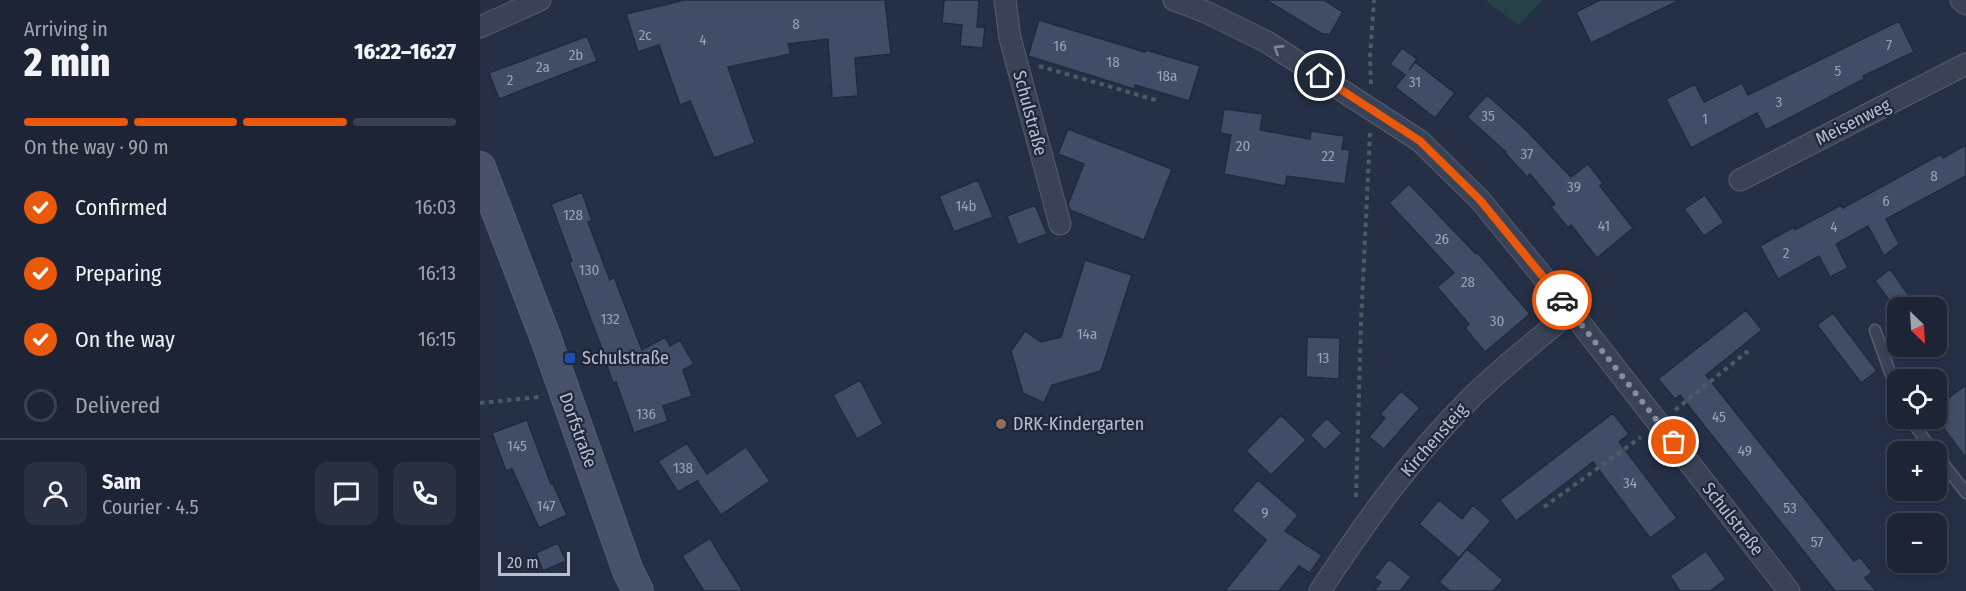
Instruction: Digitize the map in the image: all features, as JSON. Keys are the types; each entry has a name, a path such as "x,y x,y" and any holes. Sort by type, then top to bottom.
{"street":[{"path":"480,27 540,0"},
{"name":"Schulstraße","path":"1005,0 1016,59 1060,224"},
{"name":"Schulstraße","path":"1174,0 1206,12 1267,42 1420,141 1480,200 1571,311 1789,591"},
{"path":"1960,0 1966,4"},
{"name":"Meisenweg","path":"1740,180 1966,64"},
{"name":"Dorfstraße","path":"480,167 566,394 628,571 638,591"},
{"name":"Kirchensteig","path":"1320,591 1355,537 1428,444 1469,399 1571,311"}],"lane":[{"path":"1875,330 1889,369"},
{"path":"1947,468 1966,493"}],"path":[{"path":"1355,537 1361,324 1372,110 1370,57 1374,0"},
{"path":"1016,59 1159,101"},
{"path":"1544,507 1659,423 1748,351"},
{"path":"480,403 566,394"}],"green space":[{"path":"1485,0 1543,0 1519,25"}],"building":[{"path":"685,0 885,0 891,54 855,58 858,96 832,98 828,39 788,44 791,54 728,67 755,143 714,158 690,101 680,105 659,45 638,52 626,14"},
{"path":"944,0 979,0 977,27 985,27 983,48 960,46 962,25 942,23"},
{"path":"1266,0 1324,0 1343,12 1330,34 1322,34"},
{"path":"1600,0 1680,0 1591,43 1576,12"},
{"path":"1039,20 1200,66 1189,101 1135,85 1134,89 1028,56"},
{"path":"1899,21 1914,52 1863,76 1864,79 1766,130 1757,113 1691,148 1666,99 1695,84 1704,102 1742,83 1748,95"},
{"path":"587,36 597,61 499,99 489,73"},
{"path":"1402,48 1417,59 1409,70 1415,62 1455,93 1435,118 1395,87 1405,75 1390,64"},
{"path":"1487,95 1525,129 1571,177 1588,164 1603,183 1600,186 1633,228 1597,258 1571,225 1568,228 1551,207 1555,204 1530,174 1527,177 1506,152 1467,117"},
{"path":"1224,109 1263,114 1260,130 1310,139 1311,131 1344,136 1342,149 1350,150 1345,184 1287,176 1285,186 1224,174 1231,135 1220,133"},
{"path":"1068,129 1172,169 1144,240 1070,210 1068,204 1084,164 1058,154"},
{"path":"1966,145 1966,176 1886,219 1899,244 1884,256 1868,226 1836,244 1848,268 1830,277 1819,256 1778,279 1760,246 1841,205 1843,208 1941,154 1943,158"},
{"path":"978,180 993,217 954,232 939,196"},
{"path":"1409,184 1476,254 1477,252 1530,314 1485,352 1465,328 1469,324 1437,287 1454,273 1389,203"},
{"path":"582,192 592,221 588,222 610,280 614,277 642,350 665,337 670,346 680,340 694,364 683,370 692,396 663,406 668,421 634,433 616,382 613,383 569,262 572,261 551,204"},
{"path":"1705,195 1724,222 1704,236 1684,209"},
{"path":"1035,205 1047,234 1018,245 1007,216"},
{"path":"1085,260 1132,275 1101,371 1052,385 1044,403 1023,393 1011,351 1025,331 1041,342 1061,337"},
{"path":"1890,269 1910,297 1887,297 1875,281"},
{"path":"1746,310 1762,330 1706,375 1854,561 1860,557 1872,572 1865,578 1876,591 1835,591 1680,395 1675,399 1658,379"},
{"path":"1833,313 1877,371 1861,383 1817,325"},
{"path":"1307,337 1340,338 1339,379 1306,377"},
{"path":"860,380 883,424 857,439 833,395"},
{"path":"1966,385 1966,458 1944,429 1947,429 1947,399"},
{"path":"1401,391 1420,408 1384,449 1369,437 1385,418 1380,414"},
{"path":"1613,413 1629,434 1619,442 1677,518 1650,538 1593,462 1516,521 1500,500"},
{"path":"1281,415 1306,440 1271,475 1246,451"},
{"path":"1327,418 1342,433 1325,450 1310,435"},
{"path":"527,420 551,484 567,515 539,528 512,469 506,471 492,433"},
{"path":"687,443 707,474 746,447 770,481 721,515 697,481 678,492 658,461"},
{"path":"1258,480 1298,515 1285,531 1322,555 1310,573 1299,566 1279,591 1225,591 1266,540 1232,510"},
{"path":"1439,500 1462,519 1473,505 1491,521 1459,558 1419,524"},
{"path":"710,538 743,591 704,591 682,556"},
{"path":"558,543 566,561 543,571 536,553"},
{"path":"1467,549 1503,580 1493,591 1450,591 1439,582"},
{"path":"1706,551 1726,579 1710,591 1680,591 1670,576"},
{"path":"1389,559 1411,577 1400,591 1374,591 1381,582 1374,578"}],"way so far":[{"path":"1562,300 1674,442"}],"place":[{"name":"Schulstraße","path":"570,358"},
{"name":"DRK-Kindergarten","path":"1001,424"}],"route":[{"path":"1320,76 1420,141 1480,200 1562,300"}]}
